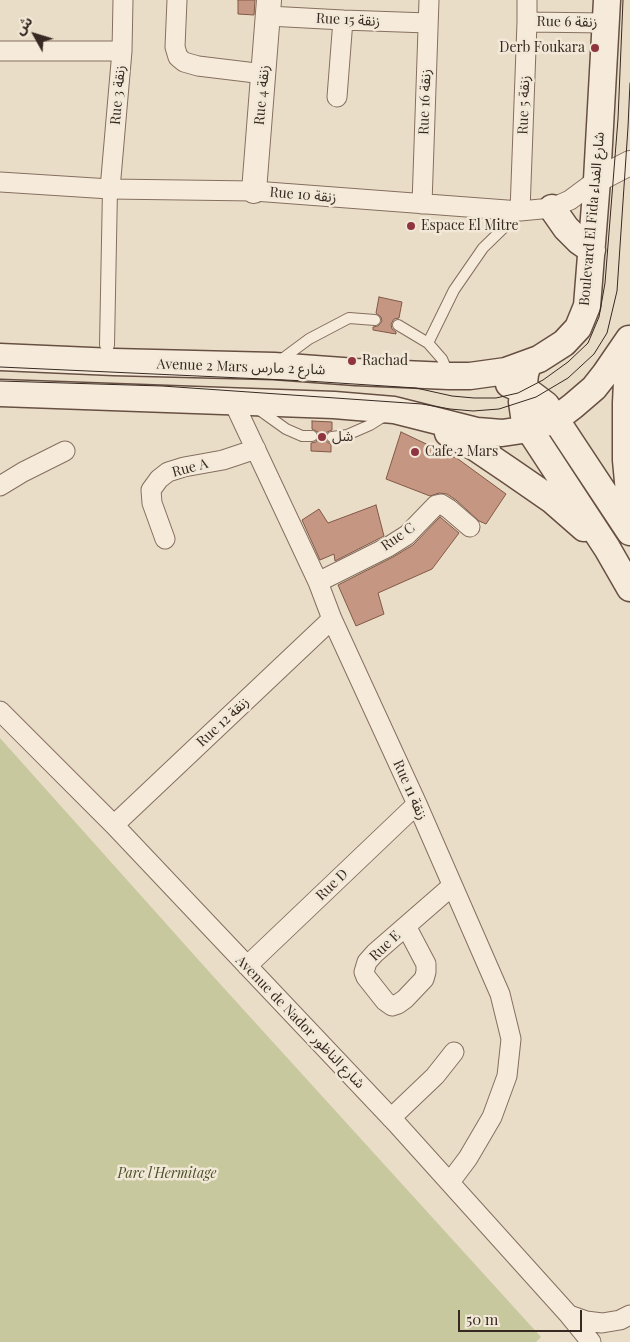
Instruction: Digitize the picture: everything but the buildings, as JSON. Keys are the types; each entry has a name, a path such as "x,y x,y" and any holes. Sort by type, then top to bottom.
{"main road":[{"name":"Boulevard El Fida شارع الفداء","path":"483,374 506,371 540,359 564,343 578,328 587,306 607,11"},
{"path":"552,208 566,228 579,241 592,250"},
{"path":"0,393 334,405 405,413 477,431 502,432 529,429 556,419 573,406 594,388 605,374 630,332"},
{"path":"630,332 626,403 626,460 630,503"},
{"name":"Avenue 2 Mars شارع 2 مارس","path":"0,357 274,366 449,376 483,374"},
{"path":"528,364 522,402 524,416 529,429 607,548 630,588"},
{"path":"483,374 523,390 546,405 630,532"},
{"path":"405,413 476,448 552,500 607,548"}],"street":[{"name":"Rue 3 زنقة","path":"110,189 122,51 123,0"},
{"path":"178,0 174,47 178,57 184,62 198,66 264,74"},
{"name":"Rue 16 زنقة","path":"422,204 430,0"},
{"name":"Rue 5 زنقة","path":"520,211 527,0"},
{"name":"Rue 4 زنقة","path":"254,191 268,8"},
{"name":"Rue 15 زنقة","path":"268,8 344,20 428,23"},
{"name":"Rue 6 زنقة","path":"527,22 607,11"},
{"path":"337,97 344,20"},
{"path":"0,51 122,51"},
{"path":"597,180 630,163"},
{"name":"Rue 10 زنقة","path":"0,182 110,189 254,191 520,211 552,208 570,200 597,180"},
{"path":"107,345 110,189"},
{"name":"Rue 11 زنقة","path":"240,401 256,449 318,582 332,619 417,804 500,994 511,1038 506,1076 492,1117 468,1158 450,1182"},
{"name":"Rue A","path":"165,539 152,503 151,490 159,479 168,472 184,467 223,460 256,449"},
{"path":"0,486 65,451"},
{"name":"Rue C","path":"318,582 388,547 407,535 436,505 441,504 449,508 470,527"},
{"name":"Rue 12 زنقة","path":"114,825 332,619"},
{"name":"Avenue de Nador شارع الناظور","path":"0,711 114,825 391,1118 569,1315 591,1342"},
{"name":"Rue D","path":"247,966 417,804"},
{"name":"Rue E","path":"406,926 452,886"},
{"path":"391,1118 436,1076 454,1052"},
{"path":"569,1315 586,1321 602,1323 620,1320 630,1315"}],"lane":[{"path":"428,343 454,290 483,248 520,211"},
{"path":"274,366 309,339 349,318 374,320"},
{"path":"398,325 428,343 442,359 449,376"},
{"path":"240,401 286,429 302,436 312,436"},
{"path":"332,438 405,413"}],"green space":[{"name":"Parc l'Hermitage","path":"0,738 212,975 541,1337 536,1342 0,1342"}],"tram line":[{"path":"0,367 416,388 452,396 474,398 496,398 518,393 543,380 568,362 588,343 599,317 605,283 618,119 623,0"},
{"path":"0,381 162,386 422,404 473,411 499,409 536,397 568,378 594,354 607,333 617,291 630,83"}],"place":[{"name":"Derb Foukara","path":"595,48"},
{"name":"Espace El Mitre","path":"411,226"},
{"name":"Rachad","path":"352,361"},
{"name":"شل","path":"322,437"},
{"name":"Cafe 2 Mars","path":"415,452"}]}
